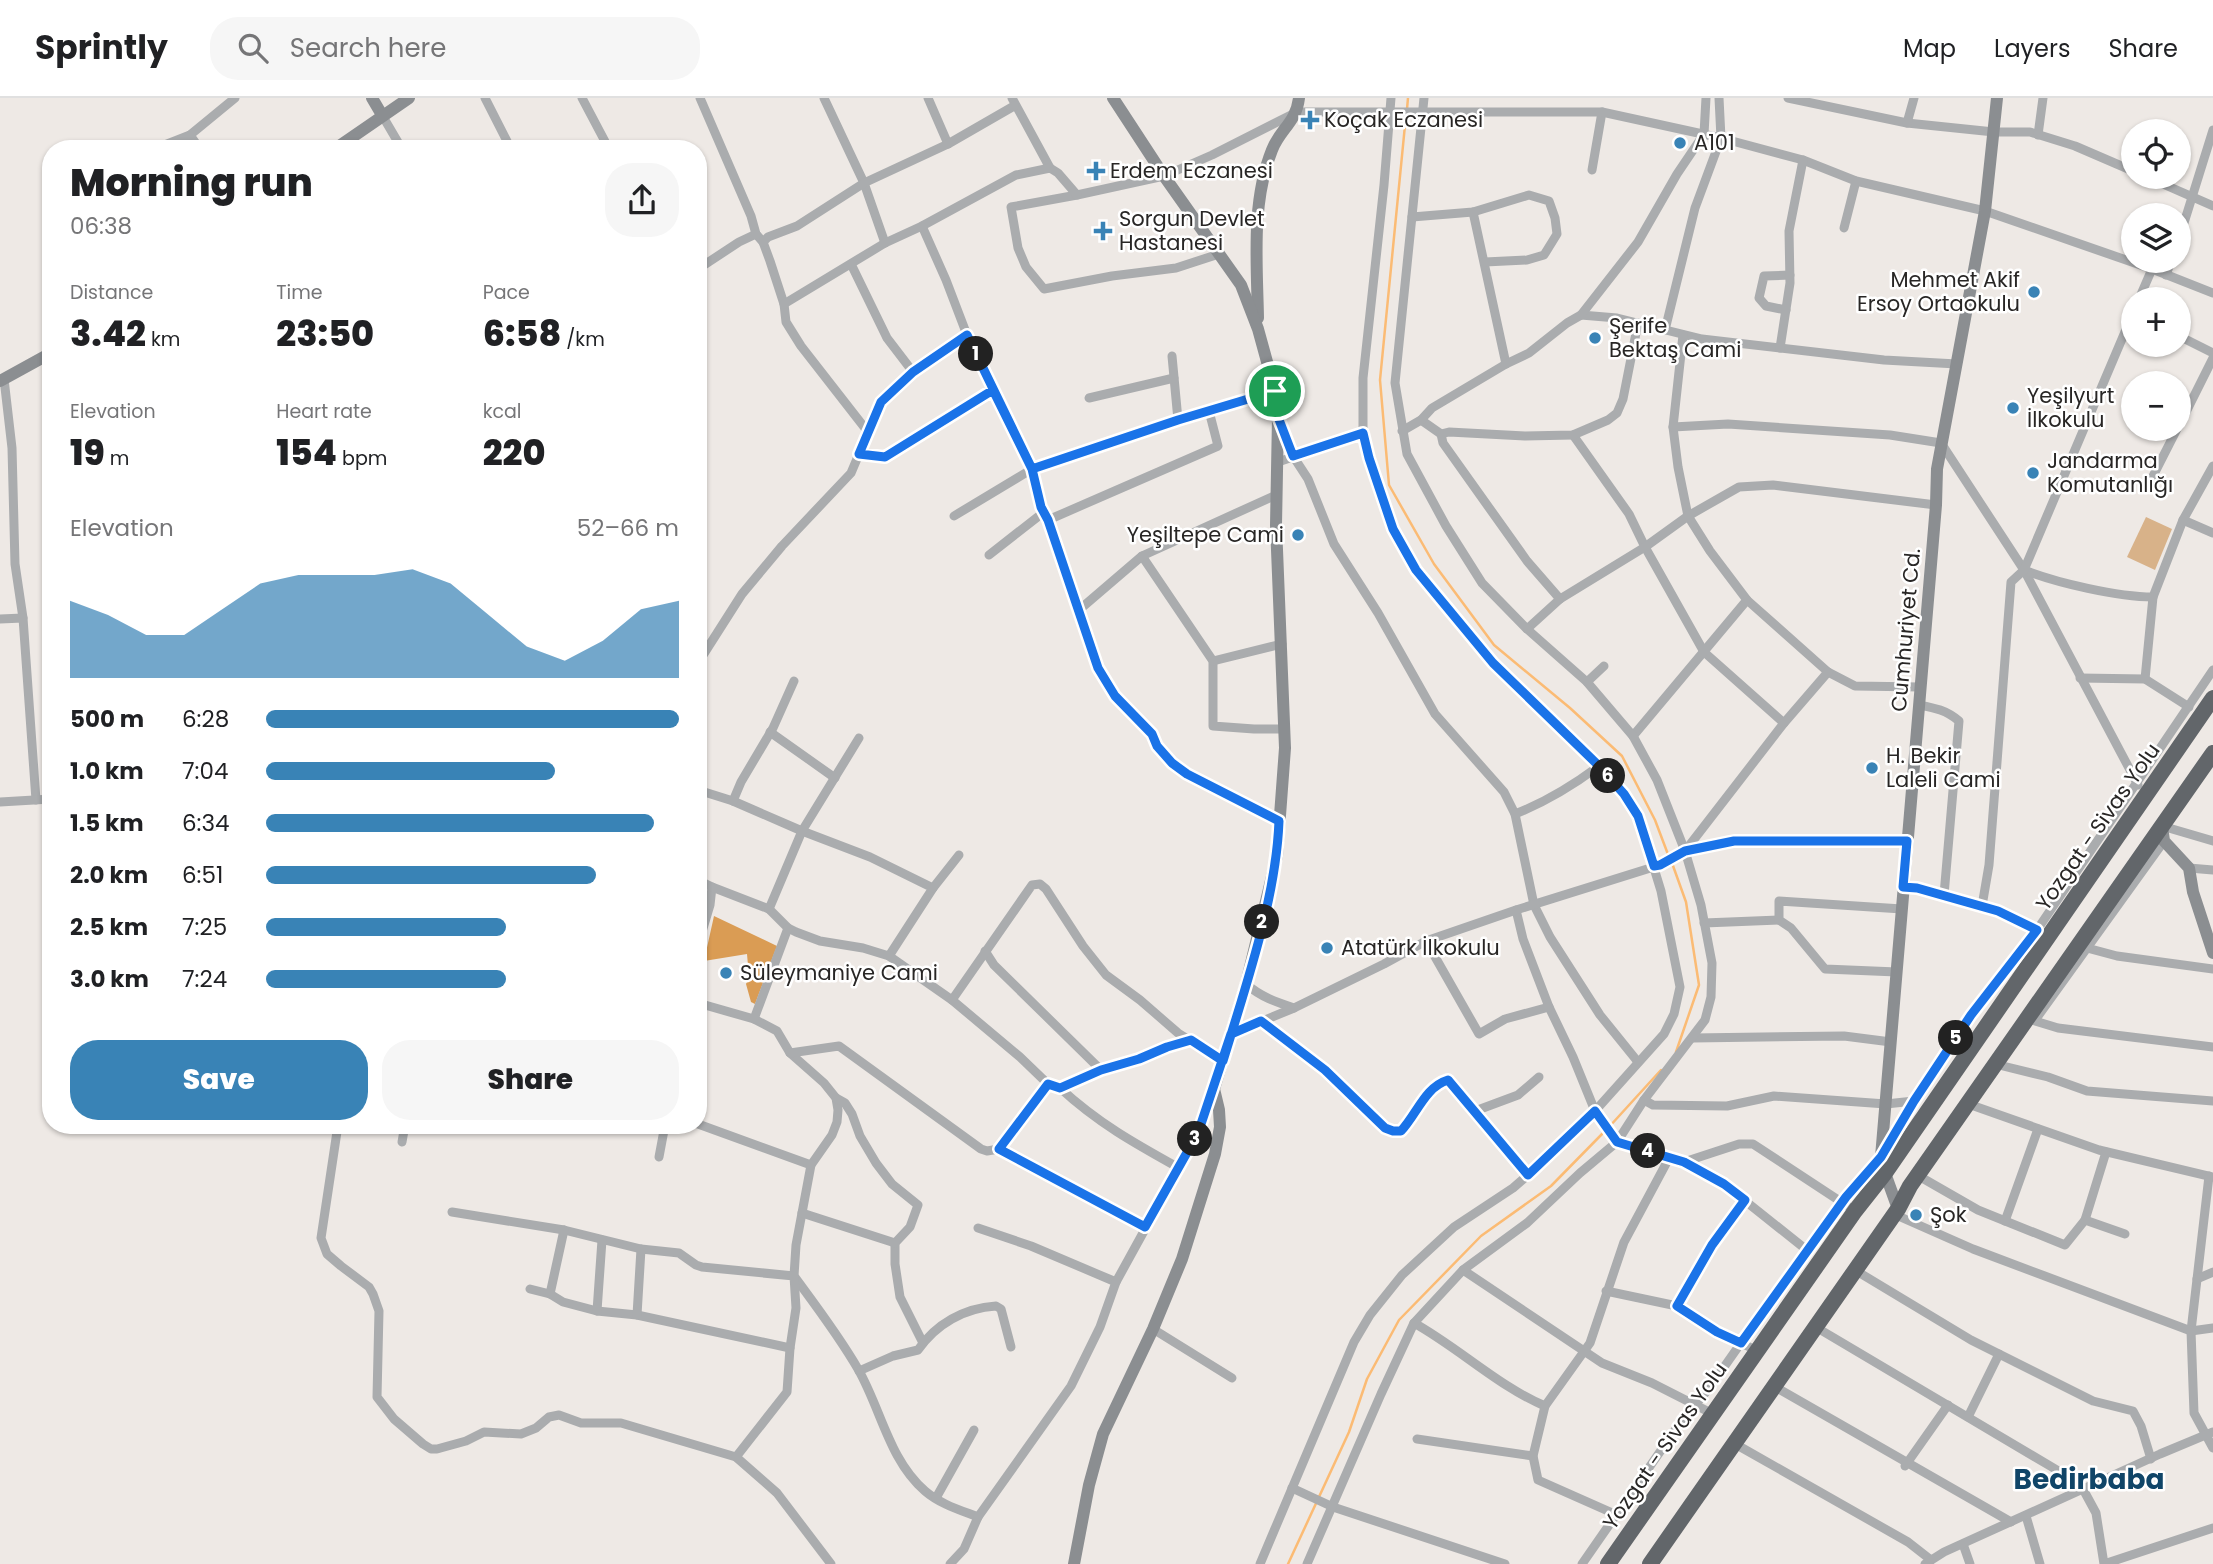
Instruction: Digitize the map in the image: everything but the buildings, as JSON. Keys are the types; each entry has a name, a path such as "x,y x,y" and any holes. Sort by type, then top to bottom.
{"highway":[{"name":"Yozgat - Sivas Yolu","path":"1608,1564 1758,1351 1849,1206 1885,1173 2141,789 2213,698"},
{"path":"1651,1564 2163,833 2213,753"}],"street":[{"path":"177,140 190,135 235,98"},
{"path":"372,98 397,140"},
{"path":"347,140 409,98"},
{"path":"485,98 506,140"},
{"path":"582,98 604,140"},
{"path":"700,98 751,216 756,234 763,242 786,322 800,346 868,432"},
{"path":"824,98 864,183 885,243"},
{"path":"928,98 947,144"},
{"path":"950,1564 964,1549 978,1517 1071,1386 1100,1327 1116,1282 1198,1133 1246,984 1278,856 1285,748 1276,495 1278,417 1275,391 1258,329 1241,285 1113,98"},
{"path":"1258,329 1259,196 1272,148 1297,112 1299,98"},
{"path":"1260,1564 1296,1490 1354,1342 1370,1315 1402,1275 1454,1227 1513,1188 1597,1114 1664,1034 1674,1014 1680,986 1657,866 1638,816 1624,794 1599,766 1493,663 1416,570 1393,529 1369,458 1363,433 1365,345 1391,98"},
{"path":"1307,1564 1414,1323 1463,1270 1527,1223 1617,1142 1644,1100 1705,1020 1711,997 1712,963 1685,851 1657,780 1633,736 1587,682 1527,629 1482,583 1407,454 1395,383 1424,98"},
{"path":"1402,430 1421,420 1432,408 1529,353 1581,315 1637,242 1677,174 1704,135 1706,98"},
{"path":"1665,330 1695,208 1721,138 1719,98"},
{"path":"1788,98 1907,123 1994,132 2030,132 2075,145 2121,166"},
{"path":"1907,123 1914,98"},
{"name":"Cumhuriyet Cd.","path":"1897,1212 1881,1157 1937,468 1984,211 1997,98"},
{"path":"2038,135 2043,98"},
{"path":"763,242 768,237 797,226 864,183 947,144 1013,102 1050,168 1058,173 1077,195"},
{"path":"1219,254 1176,268 1112,276 1044,289 1027,267 1018,248 1012,207 1164,176 1297,112 1602,112 1721,138 1802,160 1856,181 1984,211 2121,258"},
{"path":"1592,170 1602,112"},
{"path":"2191,203 2213,130"},
{"path":"190,135 194,140"},
{"path":"1780,348 1790,275 1789,231 1802,160"},
{"path":"783,304 885,243 1016,175 1050,168"},
{"path":"1844,228 1856,181"},
{"path":"2175,189 2213,206"},
{"path":"1412,217 1473,212 1529,195 1549,201 1557,234 1544,255 1527,260 1485,262"},
{"path":"1473,212 1506,364"},
{"path":"922,226 967,335 1032,469 1105,682 1152,734 1157,746 1172,763 1187,774 1279,821"},
{"path":"707,263 756,234"},
{"path":"851,264 887,338 913,372"},
{"path":"2161,273 2213,293"},
{"path":"1786,310 1766,306 1759,298 1764,276 1790,275"},
{"path":"1581,315 1617,318 1683,335 1780,348 1884,360 1958,364"},
{"path":"1441,434 1573,435 1608,420 1617,413 1623,399 1637,323"},
{"path":"707,648 742,594 782,546 851,473 881,402 913,372 967,335"},
{"path":"1683,335 1673,427 1688,516 1710,551 1747,600 1828,672 1855,687 1920,687"},
{"path":"1982,906 1990,852 2011,582 2024,570 2121,341"},
{"path":"2191,341 2213,353"},
{"path":"1172,356 1178,420"},
{"path":"36,800 23,618 15,564 12,448 2,380 42,358"},
{"path":"2191,401 2213,358"},
{"path":"1090,398 1174,377"},
{"path":"859,454 885,457 993,390"},
{"path":"954,516 1032,469 1275,391"},
{"path":"989,555 1046,516 1218,446 1209,411"},
{"path":"1278,417 1293,456 1308,479 1334,544 1378,613 1435,713 1447,730 1504,792 1515,814 1534,905 1550,937 1601,1015 1638,1062"},
{"path":"1421,420 1441,434 1443,443 1527,561 1560,599"},
{"path":"1673,427 1728,424 1890,435 1941,443 2024,570 2141,789"},
{"path":"1278,462 1363,433"},
{"path":"1573,435 1629,513 1704,652 1784,723"},
{"path":"2150,482 2171,441"},
{"path":"2145,679 2153,597 2183,520 2213,466"},
{"path":"1527,629 1560,599 1645,547 1688,516 1739,487 1773,485 1936,505"},
{"path":"1079,610 1142,556 1276,495"},
{"path":"2183,520 2213,533"},
{"path":"1142,556 1213,661 1213,726 1284,729"},
{"path":"2024,570 2043,578 2100,590 2153,597"},
{"path":"1633,736 1747,600"},
{"path":"0,619 23,618"},
{"path":"1213,661 1283,644"},
{"path":"1587,682 1604,666"},
{"path":"1582,1564 1680,1423 1710,1387 1790,1273 1849,1206 1971,1015 2141,789 2213,670"},
{"path":"1685,851 1784,723 1828,672"},
{"path":"2080,678 2145,679 2189,707"},
{"path":"733,801 741,782 771,732 793,681"},
{"path":"1919,705 1939,708 1959,721 1944,895"},
{"path":"771,732 835,778"},
{"path":"769,909 802,831 859,738"},
{"path":"1515,814 1565,791 1599,766"},
{"path":"707,793 870,857 933,888"},
{"path":"0,802 42,800"},
{"path":"2163,833 2213,841"},
{"path":"2163,833 2189,869 2193,892 2213,953"},
{"path":"2106,1152 2085,1220 2065,1245 1978,1210 1920,1177 2087,948 2163,833"},
{"path":"1231,1034 1294,1008 1426,941 1657,866 1685,851 1734,841 1907,841"},
{"path":"889,956 933,888 959,855"},
{"path":"2189,869 2213,870"},
{"path":"707,884 769,909 788,929 820,941 863,948 889,956 952,1000 1048,1084 1060,1088 1086,1112 1121,1136 1179,1168"},
{"path":"952,1000 1032,885 1040,884 1106,975 1223,1061"},
{"path":"707,915 712,887"},
{"path":"1903,887 1917,888 1998,911 2037,930"},
{"path":"1779,920 1779,901 1902,909"},
{"path":"1516,910 1523,939 1549,1007 1597,1114 1609,1133 1617,1142 1684,1162 1724,1184 1808,1251"},
{"path":"1704,923 1779,920 1791,928 1825,969 1897,972"},
{"path":"754,1019 788,929"},
{"path":"1426,941 1479,1034 1505,1019 1549,1007"},
{"path":"2087,948 2117,956 2213,969"},
{"path":"985,951 994,965 1101,1070"},
{"path":"1246,984 1258,994 1294,1008"},
{"path":"707,1006 754,1019 777,1031 790,1053 824,1083 836,1098 845,1103 876,1163 892,1184 918,1205 911,1227 895,1243 895,1264 900,1297 923,1343"},
{"path":"1261,1021 1325,1070 1385,1128 1393,1131 1401,1131 1417,1112 1431,1088 1448,1080 1528,1175"},
{"path":"2035,1021 2059,1028 2213,1047"},
{"path":"1693,1038 1844,1036 1891,1042"},
{"path":"1060,1088 1101,1070 1191,1040"},
{"path":"790,1053 839,1046 981,1149 999,1149 1145,1227"},
{"path":"2003,1066 2048,1077 2087,1091 2213,1101"},
{"path":"1475,1111 1518,1096 1539,1077"},
{"path":"999,1149 1048,1084"},
{"path":"1074,1564 1099,1446 1182,1259 1215,1154 1220,1127 1214,1089"},
{"path":"1644,1100 1653,1105 1727,1106 1774,1096 1886,1104 1914,1101"},
{"path":"736,1457 787,1392 796,1308 796,1245 811,1165 832,1135 837,1122 836,1098"},
{"path":"1974,1106 2106,1152 2211,1177 2191,1331 2194,1413 2209,1434 2213,1448"},
{"path":"707,1127 811,1165"},
{"path":"2005,1221 2038,1129"},
{"path":"337,1134 321,1238 327,1254 369,1287 373,1294 379,1311 377,1397 409,1433 431,1449 438,1449 466,1441 484,1432 529,1432 549,1417 559,1415 581,1423 621,1423 736,1457 777,1493 831,1564"},
{"path":"402,1142 403,1134"},
{"path":"659,1157 663,1134"},
{"path":"1684,1162 1739,1144 1753,1144 1849,1206"},
{"path":"1617,1515 1538,1479 1533,1456 1545,1406 1585,1351 1624,1242 1669,1158"},
{"path":"1677,1306 1712,1245 1745,1200"},
{"path":"452,1212 564,1230 641,1249 680,1253 702,1267 794,1276 859,1371 904,1469 927,1493 978,1517"},
{"path":"1651,1564 1819,1329 1897,1212 1973,1249 2191,1331 2213,1328"},
{"path":"802,1213 895,1243"},
{"path":"2085,1220 2125,1234"},
{"path":"978,1228 1031,1246 1116,1282"},
{"path":"550,1294 564,1230"},
{"path":"597,1311 602,1240"},
{"path":"637,1315 641,1249"},
{"path":"1463,1270 1602,1363 1652,1383 1713,1414"},
{"path":"1858,1272 1971,1340 2093,1401 2133,1411 2141,1426 2151,1459"},
{"path":"2197,1279 2213,1272"},
{"path":"530,1289 597,1311 637,1315 790,1348"},
{"path":"1606,1291 1677,1306 1717,1332 1758,1351"},
{"path":"859,1371 893,1356 918,1350 952,1317 979,1308 996,1306 1000,1309 1011,1347"},
{"path":"1414,1323 1438,1336 1523,1397 1545,1406"},
{"path":"1153,1329 1232,1378"},
{"path":"1819,1329 2062,1473 2083,1489 2096,1513 2104,1564 2213,1528"},
{"path":"1968,1418 1999,1354"},
{"path":"1777,1388 2011,1522"},
{"path":"1906,1464 1948,1405"},
{"path":"936,1498 974,1430"},
{"path":"1737,1445 1908,1542 1928,1562 2083,1489 2209,1434"},
{"path":"1417,1439 1533,1456"},
{"path":"1296,1490 1333,1507 1505,1564"},
{"path":"2025,1516 2040,1564"},
{"path":"1963,1544 1970,1564"}],"shaded area":[{"path":"2146,517 2172,529 2155,570 2127,557"},
{"path":"714,916 777,946 755,1004 751,1002 746,984 749,977 747,954 707,961"}],"waterway":[{"path":"1407,109 1408,98"},
{"path":"1406,115 1380,380 1389,485 1434,564 1494,645 1570,708 1622,756 1655,820 1669,857"},
{"path":"1672,863 1686,902 1699,985 1676,1052"},
{"path":"1609,1127 1661,1070"},
{"path":"1288,1564 1349,1432 1367,1379 1399,1320 1481,1236 1551,1186 1604,1132"}],"place":[{"name":"Koçak Eczanesi","path":"1310,120"},
{"name":"A101","path":"1680,143"},
{"name":"Erdem Eczanesi","path":"1096,171"},
{"name":"Sorgun Devlet Hastanesi","path":"1103,231"},
{"name":"Mehmet Akif Ersoy Ortaokulu","path":"2034,292"},
{"name":"Şerife Bektaş Cami","path":"1595,338"},
{"name":"Yeşilyurt İlkokulu","path":"2013,408"},
{"name":"Jandarma Komutanlığı","path":"2033,473"},
{"name":"Yeşiltepe Cami","path":"1298,535"},
{"name":"H. Bekir Laleli Cami","path":"1872,768"},
{"name":"Atatürk İlkokulu","path":"1327,948"},
{"name":"Süleymaniye Cami","path":"726,973"},
{"name":"Şok","path":"1916,1215"}],"district":[{"name":"Bedirbaba","path":"2089,1479"}],"route":[{"path":"1275,391 1032,469 993,390 885,457 859,454 881,402 913,372 967,335 1032,469 1041,507 1048,520 1105,682 1152,734 1157,746 1172,763 1187,774 1279,821 1278,856 1246,984 1223,1061 1191,1040 1101,1070 1060,1088 1048,1084 999,1149 1145,1227 1198,1133 1214,1089 1223,1061 1231,1034 1261,1021 1325,1070 1360,1107 1385,1128 1393,1131 1401,1131 1410,1122 1431,1088 1448,1080 1528,1175 1595,1111 1617,1142 1684,1162 1724,1184 1745,1200 1712,1245 1677,1306 1717,1332 1741,1343 1846,1197 1881,1157 1914,1101 1971,1015 2037,930 1998,911 1917,888 1903,887 1907,841 1734,841 1685,851 1654,866 1638,816 1624,794 1599,766 1493,663 1416,570 1393,529 1378,489 1363,433 1293,456 1278,417 1275,391"}]}
